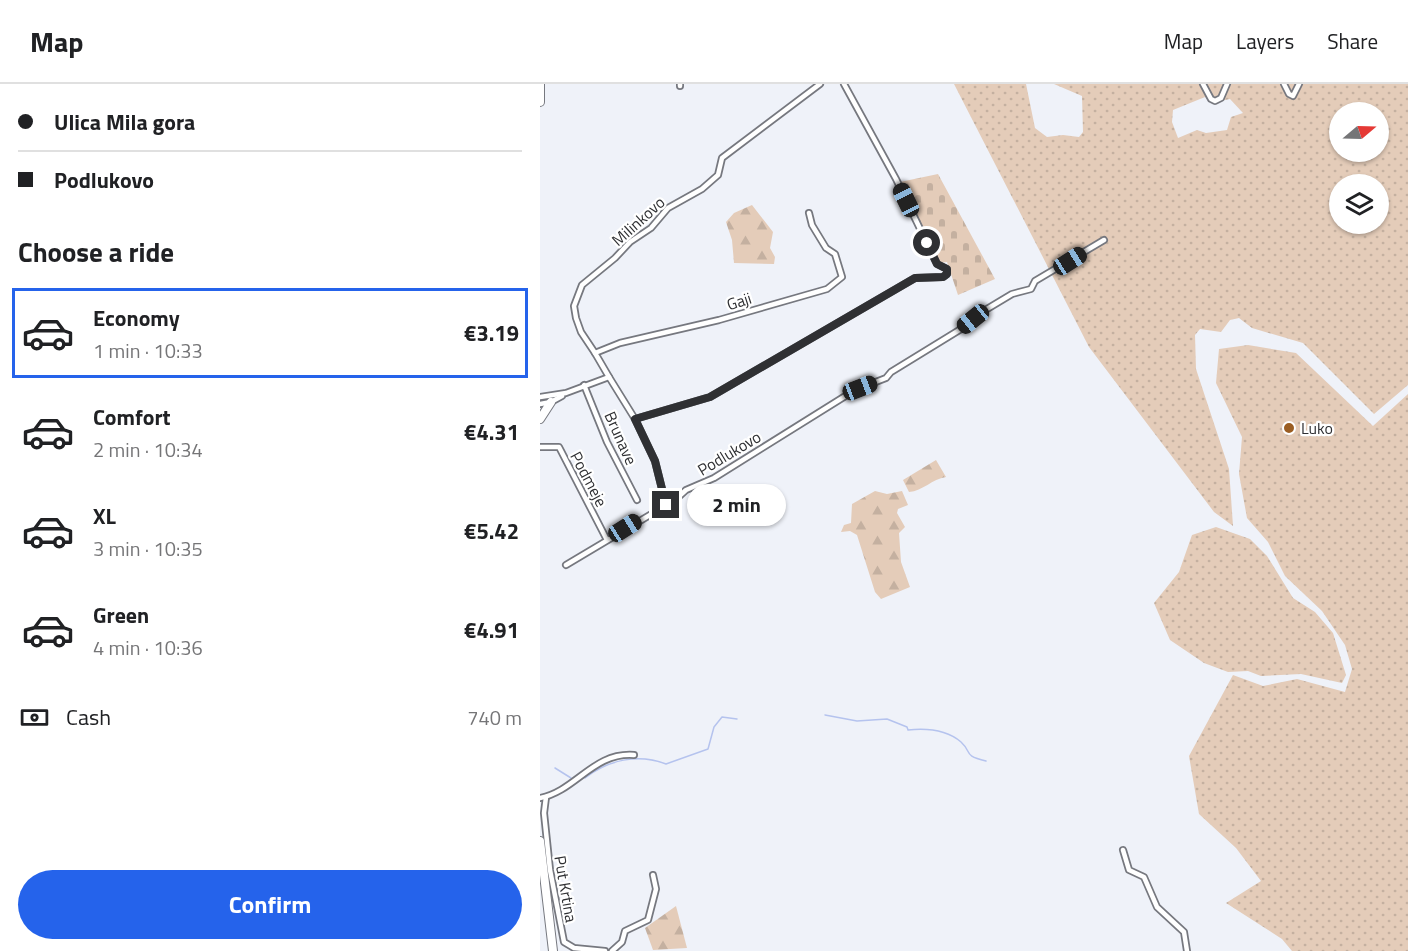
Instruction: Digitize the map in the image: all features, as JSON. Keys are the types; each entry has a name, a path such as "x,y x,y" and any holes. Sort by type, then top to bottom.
{"main road":[{"path":"540,84 540,102"},
{"path":"540,419 551,402"},
{"path":"540,841 553,951"}],"street":[{"name":"Milinkovo","path":"596,353 581,332 576,318 574,306 582,285 615,258 630,242 651,228 668,208 702,189 718,175 722,158 820,84"},
{"path":"635,419 710,397 915,278 943,277 947,274 947,269 937,264 896,179 844,84"},
{"path":"1203,84 1211,99 1215,101 1221,98 1227,84"},
{"path":"1284,84 1289,94 1293,96 1299,84"},
{"name":"Gaji","path":"596,353 620,343 719,320 827,289 837,283 842,277 835,254 826,248 812,225 809,213"},
{"name":"Podlukovo","path":"566,565 855,390 886,378 891,372 961,329 982,312 1012,294 1031,289 1035,281 1104,240"},
{"path":"596,353 635,419 655,461 666,505"},
{"path":"540,404 551,402 584,385 609,377"},
{"name":"Brunave","path":"584,385 607,442 637,500"},
{"path":"540,397 566,393"},
{"name":"Podmeje","path":"540,447 559,447 607,540"},
{"name":"Put Krtina","path":"605,951 573,948 564,942 550,870 543,798 573,783 594,765 605,760 634,755"},
{"path":"1124,850 1129,870 1144,877 1157,907 1184,932 1187,951"},
{"path":"612,951 622,942 625,931 648,920 656,889 653,875"}],"green space":[{"path":"954,84 1026,84 1035,128 1047,137 1063,135 1079,137 1083,132 1082,96 1054,84 1408,84 1408,385 1374,414 1303,343 1252,328 1239,318 1230,320 1221,332 1200,329 1195,335 1196,369 1229,469 1233,526 1214,512 1089,347","holes":["1205,97 1211,103 1230,99 1243,113 1231,117 1227,130 1206,133 1197,130 1178,138 1172,122 1173,110"]},
{"path":"938,174 995,279 958,295 947,262 939,263 900,182"},
{"path":"752,205 773,232 770,248 775,257 774,264 734,263 732,240 726,222 734,213"},
{"path":"1248,345 1296,353 1373,426 1408,394 1408,951 1292,951 1282,939 1226,903 1261,881 1236,848 1199,814 1189,756 1233,675 1263,686 1297,679 1345,692 1352,669 1345,645 1322,611 1285,576 1268,542 1247,518 1239,474 1242,437 1216,383 1219,349"},
{"path":"936,460 946,477 919,490 909,492 903,480"},
{"path":"875,491 887,494 902,491 908,505 898,509 897,513 905,527 899,533 901,562 910,587 881,599 875,592 857,535 850,531 841,532 844,525 851,523 852,504"},
{"path":"1216,527 1250,539 1267,556 1293,598 1315,612 1333,633 1346,675 1342,683 1301,674 1261,676 1248,671 1228,672 1204,663 1170,640 1154,603 1179,572 1192,535"},
{"path":"676,906 687,948 653,950 645,928"}],"waterway":[{"path":"825,715 857,721 887,719 907,727 908,730 943,732 961,742 971,755 986,761"},
{"path":"585,778 603,767 624,760 645,759 666,764 708,749 714,727 722,717 737,719"},
{"path":"555,768 571,778"}],"place":[{"name":"Luko","path":"1289,428"}],"route":[{"path":"666,505 655,461 635,419 710,397 915,278 943,277 947,274 947,269 937,264 927,243"}]}
